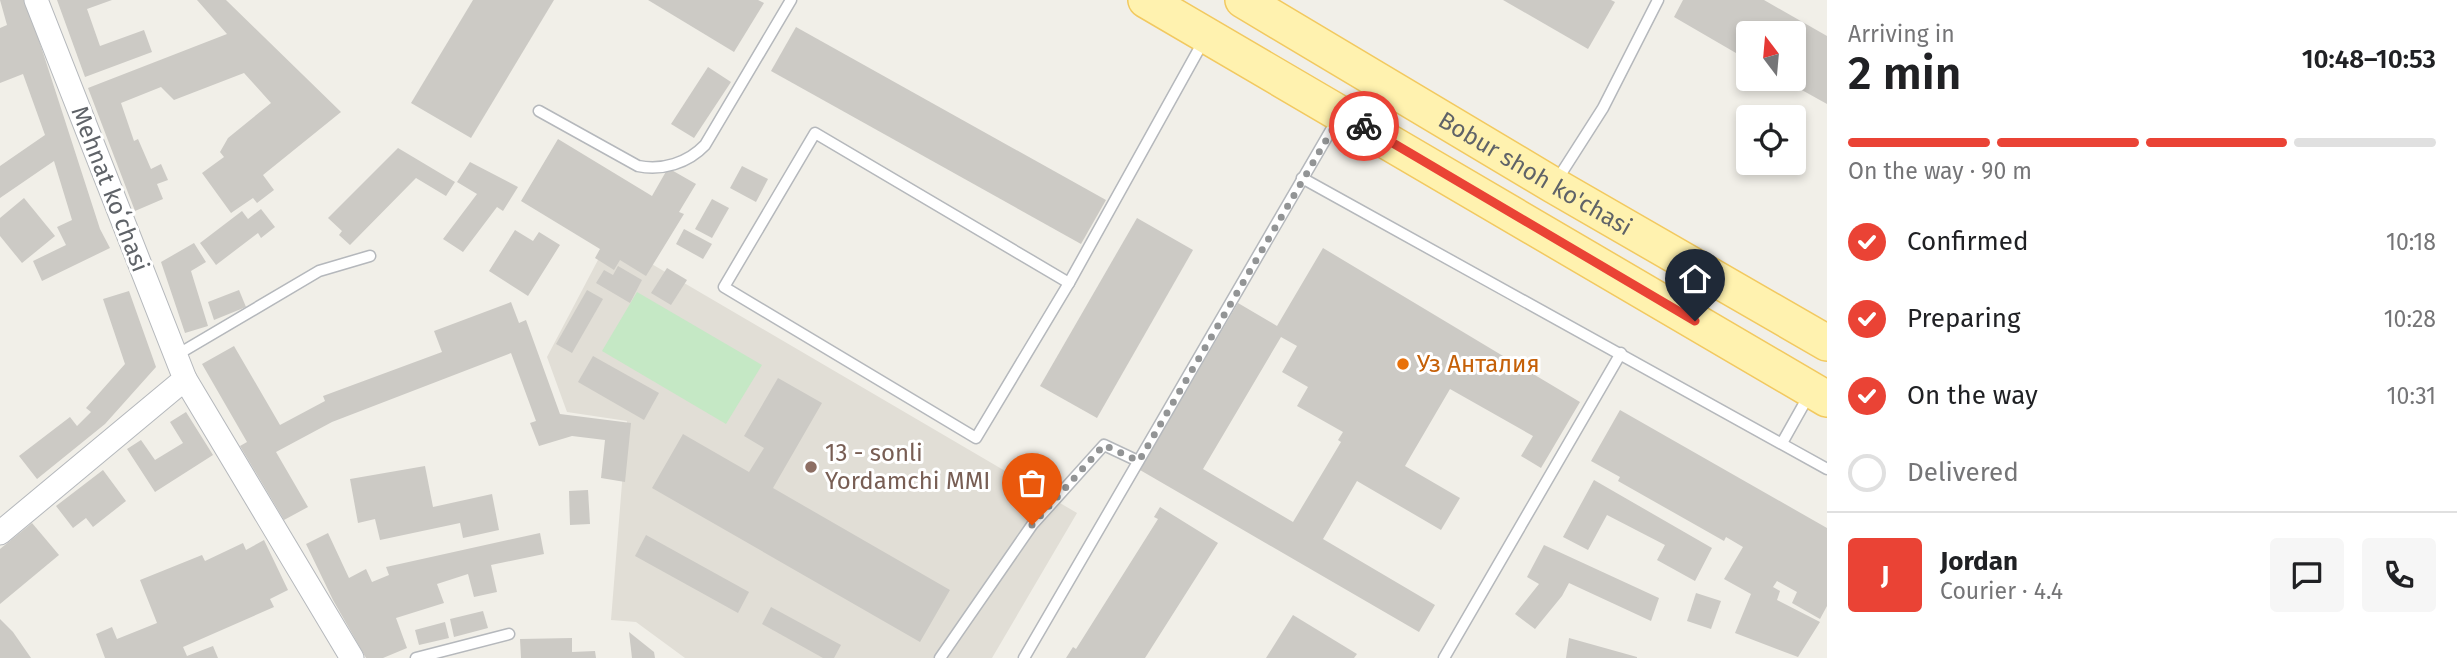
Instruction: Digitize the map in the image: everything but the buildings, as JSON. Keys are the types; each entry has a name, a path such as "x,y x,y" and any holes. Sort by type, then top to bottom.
{"main road":[{"name":"Bobur shoh ko'chasi","path":"1146,0 1820,394"},
{"name":"Bobur shoh ko'chasi","path":"1243,0 1553,186 1827,343"}],"street":[{"name":"Mehnat koʻchasi","path":"36,0 184,379 352,658"},
{"path":"4,522 184,379"}],"lane":[{"path":"539,111 638,166 651,169 686,160 705,145 791,0"},
{"path":"1553,186 1603,108 1658,0"},
{"path":"1069,283 815,133 724,287 976,438 1069,283 1207,35"},
{"path":"1024,658 1342,113"},
{"path":"1302,178 1827,469"},
{"path":"175,356 319,271 370,256"},
{"path":"1444,658 1620,353"},
{"path":"1782,443 1820,394"},
{"path":"940,658 1032,525 1104,445 1139,461"},
{"path":"416,658 509,634"}],"shaded area":[{"name":"13 - sonli Yordamchi MMI","path":"609,239 1077,513 992,658 685,658 636,622 611,620 627,421 567,412 547,357"}],"green space":[{"path":"637,292 762,365 726,424 602,351"}],"way so far":[{"path":"1032,525 1104,445 1139,461 1342,113 1364,126"}],"place":[{"name":"Уз Анталия","path":"1403,364"},
{"name":"13 - sonli Yordamchi MMI","path":"811,467"}],"route":[{"path":"1364,126 1695,321"}]}
